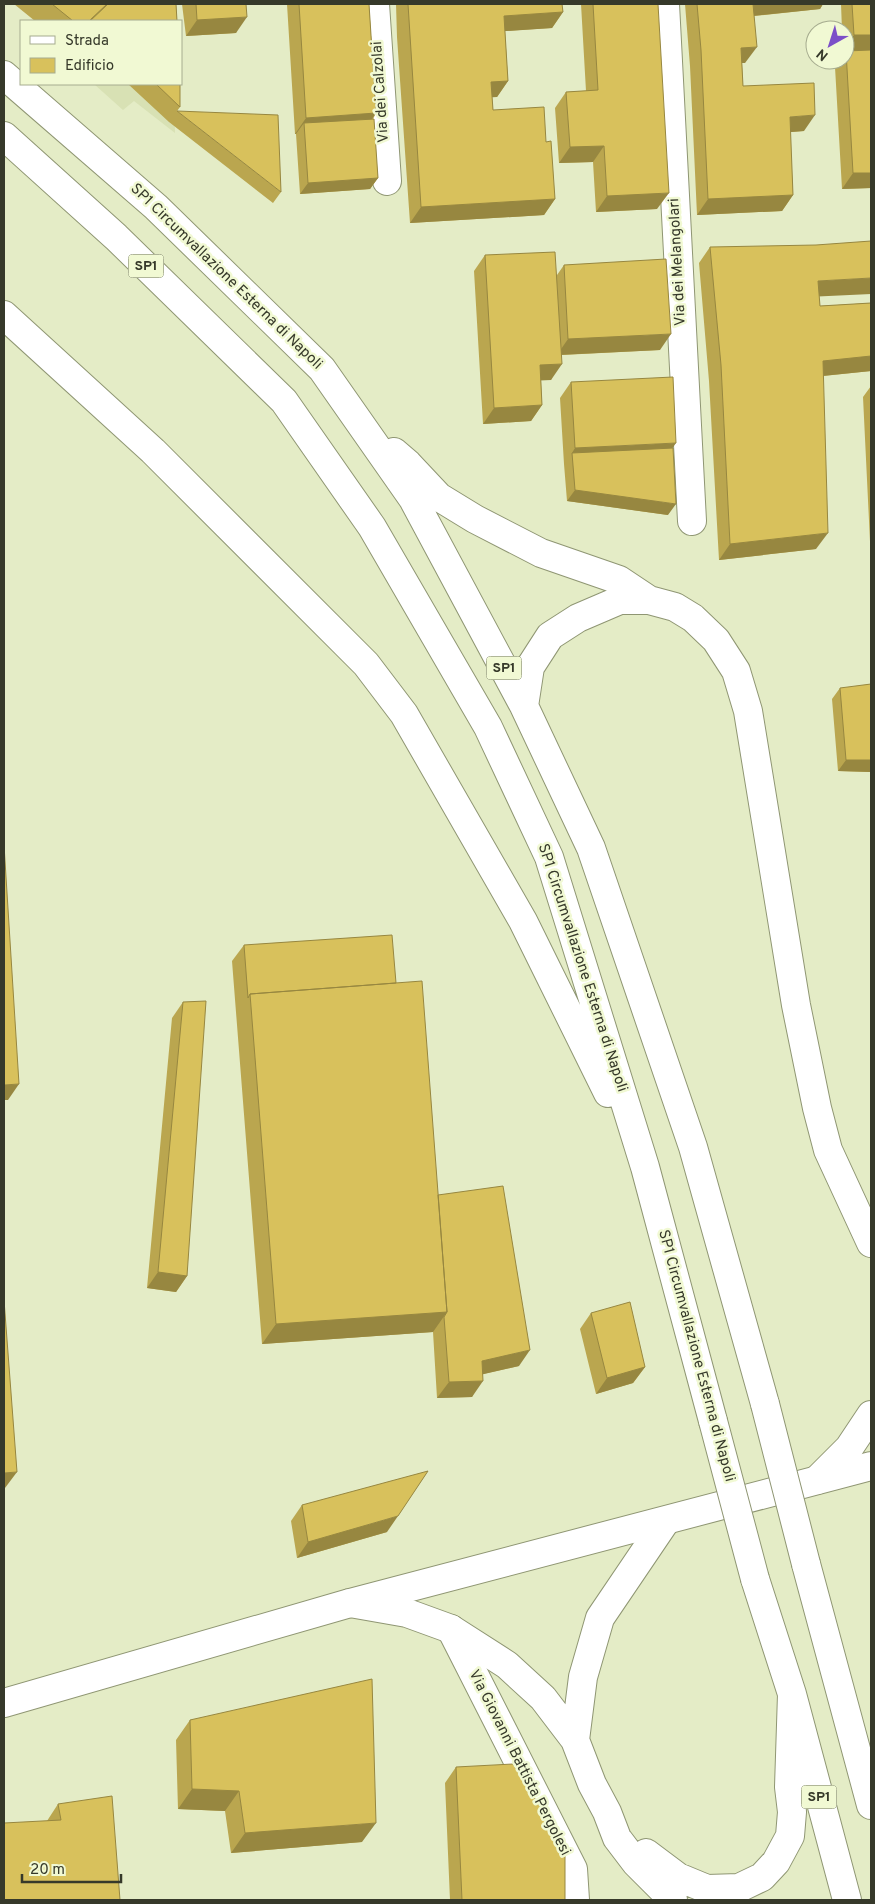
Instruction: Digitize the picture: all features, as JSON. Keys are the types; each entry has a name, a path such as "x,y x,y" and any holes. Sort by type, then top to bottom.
{"main road":[{"name":"Via dei Calzolai","path":"375,4 387,181"},
{"name":"Via dei Melangolari","path":"665,4 692,521"},
{"name":"SP1 Circumvallazione Esterna di Napoli","path":"4,75 163,214 322,368 413,499 524,706 591,848 693,1147 766,1404 806,1564 871,1805"},
{"name":"SP1 Circumvallazione Esterna di Napoli","path":"4,136 116,237 284,401 372,527 488,727 549,857 644,1167 755,1579 792,1694 847,1900"},
{"path":"4,316 153,452 372,671 404,714 523,921 644,1167"},
{"path":"357,419 408,464 439,497 475,519 541,552 619,580 649,600"},
{"path":"524,706 530,667 550,636 578,618 620,600 649,600 675,607 693,618 716,640 736,671 748,711 796,1005 817,1108 828,1150 871,1243"},
{"path":"817,1480 850,1448 871,1415"},
{"path":"4,1703 350,1604 871,1466"},
{"path":"576,1740 583,1677 600,1618 665,1522"},
{"path":"350,1604 407,1613 451,1629 507,1665 543,1698 576,1740 592,1784 607,1812 617,1838 636,1863 673,1900"},
{"name":"Via Giovanni Battista Pergolesi","path":"451,1629 573,1869 575,1900"},
{"path":"833,1664 871,1740"},
{"path":"607,1812 625,1828 643,1852 678,1876 692,1883 707,1889 739,1888 762,1877 776,1862 790,1836 792,1812 789,1787 792,1694"}],"shaded area":[{"path":"95,85 174,85 175,133 134,101 123,110"}],"building":[{"path":"52,4 107,4 90,20 72,20"},
{"path":"108,4 176,4 177,20 91,20"},
{"path":"196,4 246,4 247,17 197,20"},
{"path":"299,4 369,4 376,113 306,118"},
{"path":"408,4 562,4 563,12 504,16 508,81 491,82 493,110 544,107 546,142 551,141 555,199 421,207"},
{"path":"593,4 658,4 669,193 607,196 604,146 570,147 566,92 598,90"},
{"path":"697,4 753,4 757,47 741,48 743,86 814,83 815,115 790,117 793,195 708,199"},
{"path":"852,4 871,4 871,35 855,35 855,20 853,20"},
{"path":"871,50 871,173 853,173 847,70 855,70 855,51"},
{"path":"157,85 180,85 180,107"},
{"path":"177,111 278,115 281,192"},
{"path":"374,119 378,178 308,183 304,123"},
{"path":"871,241 871,278 818,281 820,306 871,303 871,356 823,361 828,533 730,544 721,365 710,247 816,245"},
{"path":"555,252 562,364 540,365 542,405 494,408 485,255"},
{"path":"666,259 671,334 568,339 564,265"},
{"path":"673,377 676,443 575,448 571,382"},
{"path":"673,448 676,504 575,490 572,453"},
{"path":"871,684 871,760 846,760 840,688"},
{"path":"4,845 19,1084 4,1085"},
{"path":"392,935 396,983 250,994 248,998 244,945"},
{"path":"422,981 447,1312 276,1324 250,994"},
{"path":"206,1001 187,1276 158,1272 183,1002"},
{"path":"503,1186 530,1350 482,1361 483,1381 449,1382 444,1317 447,1312 438,1195"},
{"path":"4,1300 17,1472 4,1473"},
{"path":"630,1302 645,1367 607,1378 591,1313"},
{"path":"428,1471 398,1516 308,1542 302,1505"},
{"path":"372,1679 376,1823 245,1833 239,1791 192,1789 190,1720"},
{"path":"513,1764 565,1846 565,1900 462,1900 456,1767"},
{"path":"112,1796 120,1900 4,1900 4,1823 61,1820 58,1804"}]}
